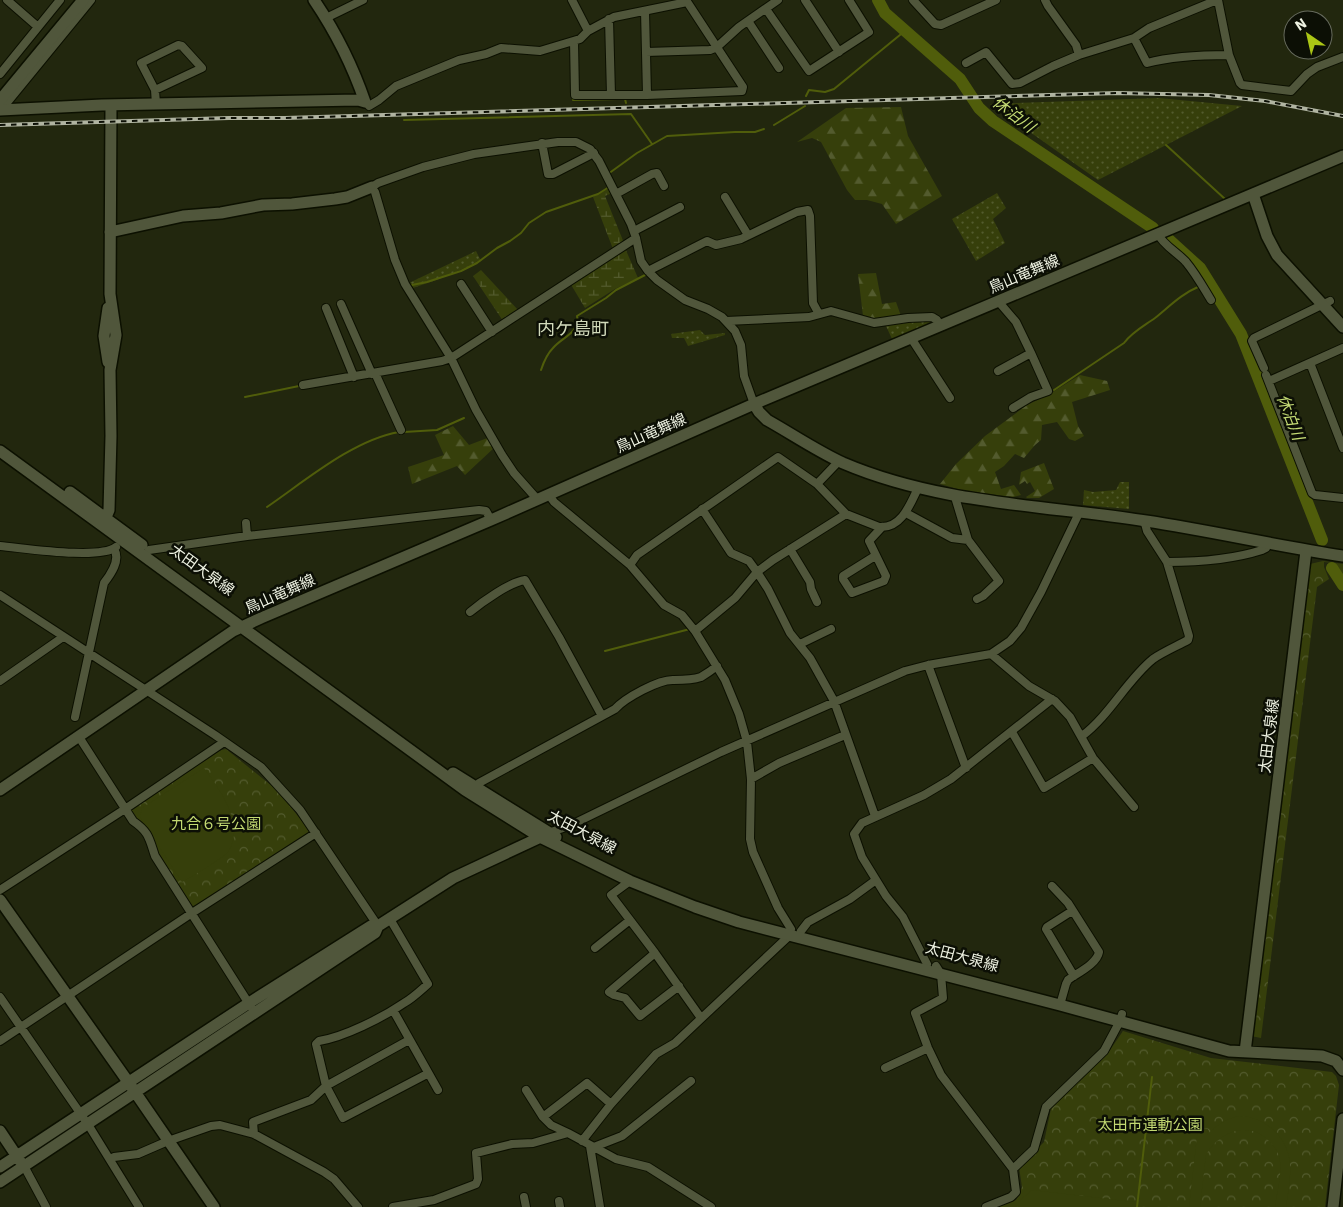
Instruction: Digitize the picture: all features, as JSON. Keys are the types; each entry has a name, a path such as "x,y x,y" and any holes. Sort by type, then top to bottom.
{"main road":[{"path":"0,107 72,0"},
{"path":"0,88 83,0"},
{"path":"0,107 358,100 365,102 360,86 326,18 314,0"},
{"path":"104,522 109,510 110,370 116,335 110,294 111,106"},
{"name":"鳥山竜舞線","path":"0,790 233,631 245,625 549,495 754,404 1343,156"},
{"path":"110,232 183,216 221,213 264,204 292,204 347,197 372,187"},
{"path":"1253,194 1264,222 1267,236 1277,254 1326,303 1343,316"},
{"path":"1326,303 1343,327"},
{"path":"754,404 767,420 839,460 880,477 918,488 956,496 1144,520 1343,556"},
{"name":"太田大泉線","path":"0,442 104,522"},
{"name":"太田大泉線","path":"0,451 125,537 474,790 544,835 630,881 739,922 794,932 935,968"},
{"name":"太田大泉線","path":"125,537 149,550 245,625"},
{"name":"太田大泉線","path":"544,835 644,880 701,902 794,932 1061,1001 1229,1051 1245,1052 1306,550"},
{"path":"0,1167 249,1003 371,926 378,926 390,919 453,878 544,835"},
{"path":"0,900 136,1092 214,1207"},
{"path":"0,1182 375,933 378,926"},
{"path":"1245,1052 1322,1056 1336,1061 1343,1070"},
{"path":"1333,1207 1343,1119"},
{"path":"0,1131 24,1166"}],"street":[{"path":"7,0 38,27"},
{"path":"0,74 60,0"},
{"path":"0,107 91,0"},
{"path":"326,18 363,0"},
{"path":"572,0 588,31"},
{"path":"646,52 710,50 717,47 748,21 778,0"},
{"path":"805,0 839,52"},
{"path":"766,9 809,71 869,32 849,0"},
{"path":"913,0 934,24 940,25 996,0"},
{"path":"1045,0 1076,45 1079,55"},
{"path":"966,63 986,52 1009,81 1016,84 1079,55 1134,38 1149,28 1217,0 1230,55 1242,85 1288,91 1293,89 1307,74 1317,67 1343,57"},
{"path":"369,106 396,86 459,60 480,56 501,48 540,51 580,39 588,31 609,19 687,1 743,87 742,91 735,93 575,95 574,41"},
{"path":"645,11 647,95"},
{"path":"609,19 611,95"},
{"path":"748,21 779,68"},
{"path":"1134,38 1147,63 1163,59 1199,55 1230,55"},
{"path":"155,90 202,68 182,46 178,45 141,63 155,90 156,104"},
{"path":"537,499 502,456 476,410 451,358 405,284 394,260 372,187 378,183 474,154 542,143 576,142 590,148 616,194 635,234 641,261 648,271 657,280 685,300 714,312 735,330 740,341 744,376 754,404"},
{"path":"542,143 548,174 553,174 594,154"},
{"path":"616,194 657,173 664,186"},
{"path":"725,197 748,235"},
{"path":"303,385 373,374 451,358 635,234 680,207"},
{"path":"648,271 706,242 716,245 748,235 804,210 810,212 813,303 820,314"},
{"path":"1158,234 1161,240 1187,263 1210,300"},
{"path":"461,284 492,332"},
{"path":"998,301 1016,322 1048,391 1031,397 1013,408"},
{"path":"1326,303 1254,338 1252,341 1312,493 1343,498"},
{"path":"341,304 401,430"},
{"path":"326,308 354,377"},
{"path":"726,321 809,317 831,311 879,324 903,318 932,318 937,320 940,326"},
{"path":"911,338 950,398"},
{"path":"1266,375 1310,363 1343,348"},
{"path":"998,371 1031,352"},
{"path":"1310,363 1343,448"},
{"path":"630,565 637,556 778,457 817,484 846,514 882,527"},
{"path":"817,484 839,460"},
{"path":"875,556 844,576 843,579 852,593 886,579 869,542 882,527 900,519 906,513 918,488"},
{"path":"549,495 554,502 630,565 664,605 682,615 695,630 726,680 739,714 746,742 751,779 750,839 753,852 778,908 794,932"},
{"path":"956,496 968,540 999,581 977,599"},
{"path":"702,509 731,553 749,561 757,572 768,589 790,633 810,658 834,701 875,816"},
{"path":"149,550 247,536 480,510 486,511 491,520"},
{"path":"906,513 952,538 968,540"},
{"path":"544,835 569,826 834,701 905,671 991,654 1010,641 1021,628 1041,592 1079,513"},
{"path":"695,630 735,598 757,572 846,514"},
{"path":"1082,736 1108,711 1154,658 1188,640 1189,636 1167,562 1147,532 1144,520"},
{"path":"246,523 247,536"},
{"path":"0,546 84,553 104,552 114,549 125,537"},
{"path":"1167,562 1221,560 1262,550 1266,548 1268,543"},
{"path":"75,717 104,583 112,574 117,558 114,549"},
{"path":"790,549 810,582 810,589 817,602"},
{"path":"470,612 497,594 502,588 525,580 559,637 602,716"},
{"path":"0,594 261,767 300,810 378,926"},
{"path":"800,644 831,629"},
{"path":"0,681 64,637"},
{"path":"991,654 1029,686 1052,700 1070,717 1093,758 1134,807"},
{"path":"928,665 966,768"},
{"path":"474,790 479,783 615,709 622,702 651,686 674,680 679,681 701,677 717,666"},
{"path":"986,1207 1011,1197 1016,1192 1013,1169 942,1074 928,1048 916,1013 943,998 935,968 862,857 854,834 862,823 924,795 951,779 1052,700"},
{"path":"1012,732 1044,788 1093,758"},
{"path":"751,779 779,763 845,735"},
{"path":"79,737 133,821 144,828 156,856 255,1013"},
{"path":"0,890 224,742"},
{"path":"0,1041 316,833"},
{"path":"582,1142 611,1104 656,1054 675,1043 794,932 808,922 850,899 876,880"},
{"path":"630,881 611,895 701,1018"},
{"path":"1052,886 1072,911 1099,952 1098,957 1066,984 1061,1001"},
{"path":"1072,911 1047,927 1046,930 1074,976"},
{"path":"390,919 428,984 405,1003 393,1010 341,1035 318,1041 316,1044 326,1086 343,1118 427,1074"},
{"path":"594,948 630,920"},
{"path":"655,953 609,992 614,996 625,998 640,1016 679,986"},
{"path":"0,997 87,1124 139,1207"},
{"path":"393,1010 427,1074 438,1090"},
{"path":"1013,1169 1034,1149 1046,1107 1104,1051 1121,1018"},
{"path":"254,1134 252,1122 311,1100 326,1086 409,1040"},
{"path":"885,1068 928,1048"},
{"path":"592,1146 622,1136 691,1080"},
{"path":"543,1116 586,1083 611,1104"},
{"path":"526,1090 551,1125 616,1158 648,1168 711,1207"},
{"path":"110,1159 138,1154 168,1141 211,1126 220,1125 254,1134 334,1179 358,1207"},
{"path":"393,1207 434,1200 476,1184 478,1179 476,1153 512,1144 533,1143 568,1133"},
{"path":"592,1146 600,1207"},
{"path":"24,1166 46,1207"},
{"path":"524,1196 526,1207"}],"green space":[{"path":"1159,98 1242,106 1098,180 990,104"},
{"path":"901,107 908,136 942,196 896,224 882,204 867,200 855,200 847,190 821,142 812,138 797,142 846,108"},
{"path":"609,188 612,193 605,196 624,243 613,249 593,197"},
{"path":"997,193 1006,208 993,219 1005,243 976,261 952,219"},
{"path":"625,248 638,278 615,289 585,308 570,283"},
{"path":"476,251 481,261 413,288 409,283"},
{"path":"481,270 519,311 503,321 473,276"},
{"path":"876,273 882,304 896,302 901,316 877,320 863,316 858,274"},
{"path":"910,320 933,322 892,339 886,326"},
{"path":"700,330 705,335 725,333 725,335 688,346 684,338 672,338 671,334"},
{"path":"1080,375 1107,381 1110,390 1072,402 1078,426 1084,436 1075,441 1069,439 1057,422 1042,425 1041,440 1024,458 1015,454 1004,466 995,472 1001,489 1014,485 1021,495 1013,497 965,491 940,484 956,464 985,436 1027,405 1048,395"},
{"path":"453,426 469,445 490,437 495,447 465,475 457,466 412,484 408,467 444,455 435,435"},
{"path":"1044,463 1054,489 1039,498 1027,498 1035,491 1030,482 1027,484 1025,481 1019,485 1021,472"},
{"path":"1120,482 1129,482 1129,509 1083,505 1084,490 1093,492 1116,490"},
{"path":"1323,561 1343,564 1343,578 1333,563 1324,562 1329,579 1317,587 1261,1038 1251,1036 1310,564"},
{"name":"九合６号公園","path":"226,749 278,791 309,830 308,834 194,909 131,810 221,750"},
{"path":"204,768 229,808 233,819 233,842 225,855 182,882 140,817 142,808"},
{"name":"太田市運動公園","path":"1123,1031 1211,1058 1332,1072 1336,1076 1339,1085 1325,1207 997,1207 1016,1200 1022,1187 1019,1167 1044,1142 1052,1104 1108,1053"},
{"path":"1239,1116 1249,1117 1266,1124 1274,1130 1285,1146 1289,1155 1290,1170 1286,1207 1275,1207 1280,1168 1277,1151 1260,1134 1242,1130 1225,1135 1211,1147 1206,1155 1200,1207 1189,1207 1198,1128 1208,1129 1207,1135 1222,1123"},
{"path":"1032,1190 1134,1202 1134,1207 1018,1207 1018,1202"}],"waterway":[{"name":"休泊川","path":"878,0 885,13 960,79 979,108 993,121 1153,228"},
{"path":"806,96 809,90 825,92 834,89 906,30"},
{"path":"573,100 618,99"},
{"path":"622,99 625,99 626,103"},
{"path":"774,125 805,106"},
{"path":"404,120 631,114 652,144"},
{"path":"608,174 637,153 667,136 755,132 764,129"},
{"path":"1166,145 1225,199"},
{"path":"412,285 461,271 477,263 510,241 521,233 529,223 546,212 598,194 609,187"},
{"name":"休泊川","path":"1168,239 1200,268 1241,334 1322,540"},
{"path":"541,370 551,350 576,327 577,316 616,290 647,274"},
{"path":"1054,390 1124,343 1134,332 1155,318 1176,300 1200,286"},
{"path":"245,397 299,386"},
{"path":"404,432 437,430 464,418"},
{"path":"267,507 347,452 382,436 399,432"},
{"name":"休泊川","path":"1332,568 1343,585"},
{"path":"605,651 690,629"},
{"path":"1137,1207 1152,1077"}],"railway":[{"path":"0,125 1117,93 1209,95 1265,101 1343,116"}],"district":[{"name":"内ケ島町","path":"573,329"}]}
